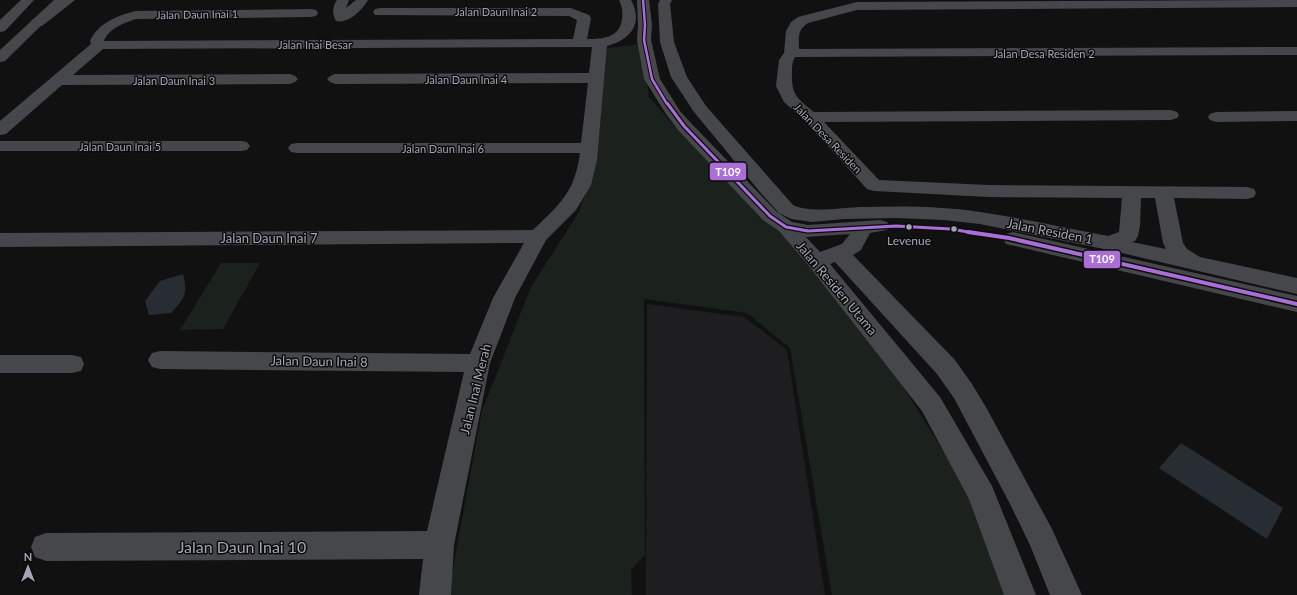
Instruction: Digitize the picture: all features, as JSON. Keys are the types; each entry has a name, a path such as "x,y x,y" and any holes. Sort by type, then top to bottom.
{"highway":[{"path":"0,28 28,0"},
{"path":"0,38 41,0"},
{"path":"0,58 61,0"}],"main road":[{"path":"37,23 69,0"}],"street":[{"path":"341,18 339,6 343,0"},
{"path":"323,44 341,18 358,6 362,0"},
{"name":"Jalan Inai Besar","path":"99,45 590,43 616,40 626,29 629,21 629,12 626,0"},
{"name":"Jalan Residen Utama","path":"643,0 644,40 652,79 674,114 770,216 792,221"},
{"name":"Jalan Residen Utama","path":"666,0 664,4 667,42 679,77 700,109 748,164 766,188 786,209 792,221 828,257 946,367 978,416 1020,495 1042,539 1066,595"},
{"name":"Jalan Desa Residen","path":"1246,192 1132,193 989,191 874,185 810,117 790,99 784,86 786,60 791,53 793,31 796,25 803,20 857,6 1297,3"},
{"name":"Jalan Daun Inai 2","path":"380,12 570,12 584,18 590,43"},
{"name":"Jalan Daun Inai 1","path":"99,45 97,41 100,34 118,21 135,15 311,13"},
{"name":"Jalan Inai Merah","path":"435,595 439,545 478,363 504,298 538,236 569,206 576,197 582,185 586,171 597,78 590,43"},
{"path":"0,130 99,45"},
{"name":"Jalan Desa Residen 2","path":"791,53 1106,53 1297,51"},
{"name":"Jalan Daun Inai 4","path":"335,79 597,78"},
{"name":"Jalan Daun Inai 3","path":"58,80 290,79"},
{"path":"810,117 1171,115"},
{"path":"1216,117 1297,116"},
{"name":"Jalan Daun Inai 5","path":"0,146 241,146"},
{"name":"Jalan Daun Inai 6","path":"297,148 588,148"},
{"path":"766,188 809,206 844,213"},
{"path":"1109,242 1128,236 1131,229 1130,218 1132,193"},
{"path":"1164,193 1174,247 1179,254 1197,264"},
{"name":"Jalan Residen 1","path":"792,221 812,216 844,213 897,212 944,214 987,219 1109,242 1197,264 1297,286"},
{"name":"Jalan Residen 1","path":"792,221 808,231 862,227 923,227 951,229 1009,238 1297,304"},
{"path":"828,257 853,247 859,240 862,227"},
{"name":"Jalan Daun Inai 7","path":"0,240 538,236"},
{"name":"Jalan Residen Utama","path":"828,257 931,404 982,495 1020,595"},
{"name":"Jalan Daun Inai 8","path":"160,360 478,363"},
{"path":"0,364 72,364"},
{"name":"Jalan Daun Inai 10","path":"46,547 439,545"}],"shaded area":[{"path":"642,44 649,97 677,129 810,262 899,380 963,483 1009,595 832,595 790,348 747,313 644,299 645,555 631,570 632,595 448,595 482,411 531,287 579,212 596,164 607,48"},
{"path":"221,263 260,263 223,329 180,330"},
{"path":"183,274 185,286 184,295 171,313 149,315 145,301 160,281"},
{"path":"647,304 744,317 787,350 825,595 646,595"},
{"path":"1181,443 1283,508 1267,539 1159,468"}],"transit line":[{"name":"T109","path":"643,0 645,25 644,40 652,79 674,114 770,216 786,227 808,231 896,226 951,229 1009,238 1297,304"}],"place":[{"name":"Levenue","path":"909,227"}]}
